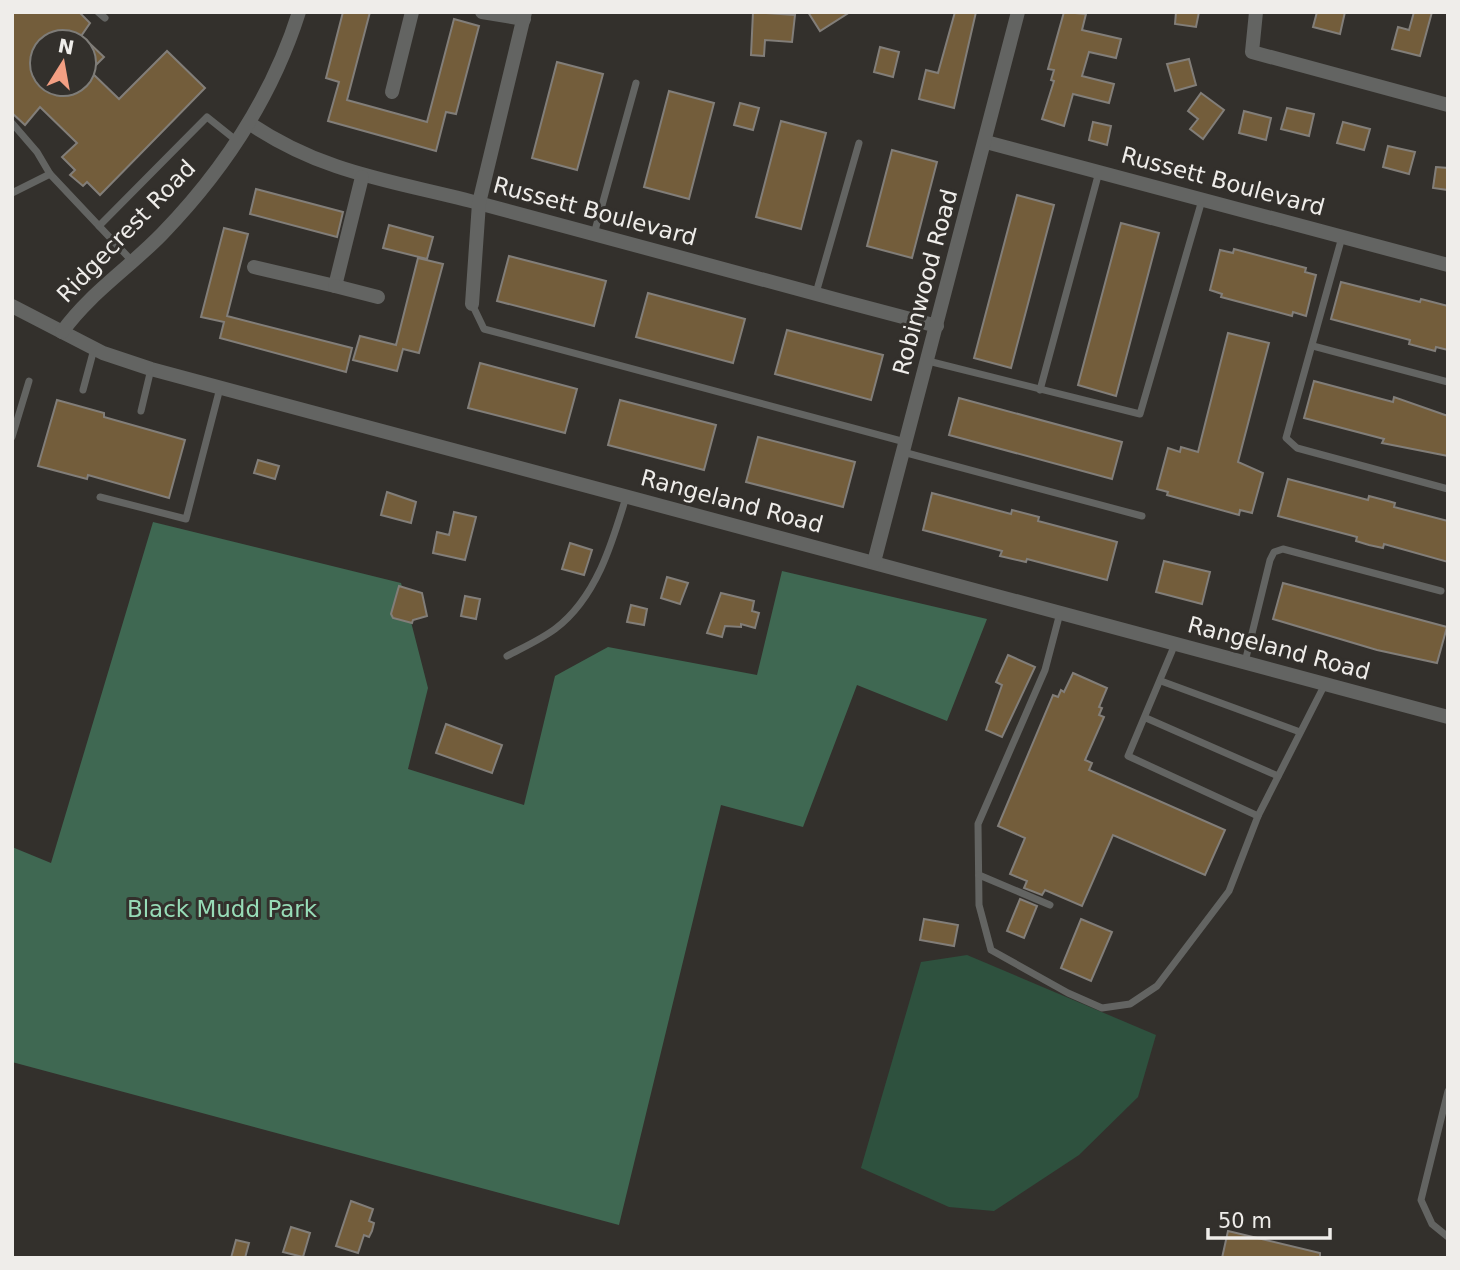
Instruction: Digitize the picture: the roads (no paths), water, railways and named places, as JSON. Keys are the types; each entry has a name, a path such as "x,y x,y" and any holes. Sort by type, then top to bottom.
{"street":[{"name":"Ridgecrest Road","path":"62,332 79,309 162,234 204,187 249,123 281,62 299,12"},
{"path":"392,92 412,12"},
{"path":"472,304 479,203 525,16 482,12"},
{"name":"Robinwood Road","path":"874,562 1018,12"},
{"path":"1256,12 1252,52 1448,105"},
{"name":"Russett Boulevard","path":"249,123 301,155 362,177 479,203 937,326"},
{"name":"Russett Boulevard","path":"986,142 1448,265"},
{"path":"335,286 362,177"},
{"path":"254,267 378,297"},
{"name":"Rangeland Road","path":"12,306 94,349 151,369 1448,717"}],"lane":[{"path":"98,12 105,18"},
{"path":"593,235 636,83"},
{"path":"99,226 207,117 237,141"},
{"path":"12,123 32,145 50,174 132,261"},
{"path":"816,294 859,142"},
{"path":"1041,390 1099,172"},
{"path":"12,193 50,174"},
{"path":"928,361 1140,414 1202,200"},
{"path":"1342,237 1286,438 1297,448 1448,489"},
{"path":"472,304 484,329 1142,516"},
{"path":"1313,346 1448,382"},
{"path":"83,390 94,349"},
{"path":"141,411 151,369"},
{"path":"12,436 29,381"},
{"path":"100,497 186,519 220,388"},
{"path":"507,656 555,629 583,601 607,557 626,497"},
{"path":"1245,662 1274,552 1283,549 1441,591"},
{"path":"1060,612 1045,670 978,824 979,905 991,950 1057,987 1102,1008 1130,1004 1157,986 1229,891 1258,816 1325,684"},
{"path":"1175,644 1128,756 1258,816"},
{"path":"1161,681 1300,732"},
{"path":"1146,718 1278,776"},
{"path":"979,875 1050,905"},
{"path":"1448,1091 1421,1200 1432,1224 1448,1237"}],"park label":[{"name":"Black Mudd Park","path":"222,909"}]}
